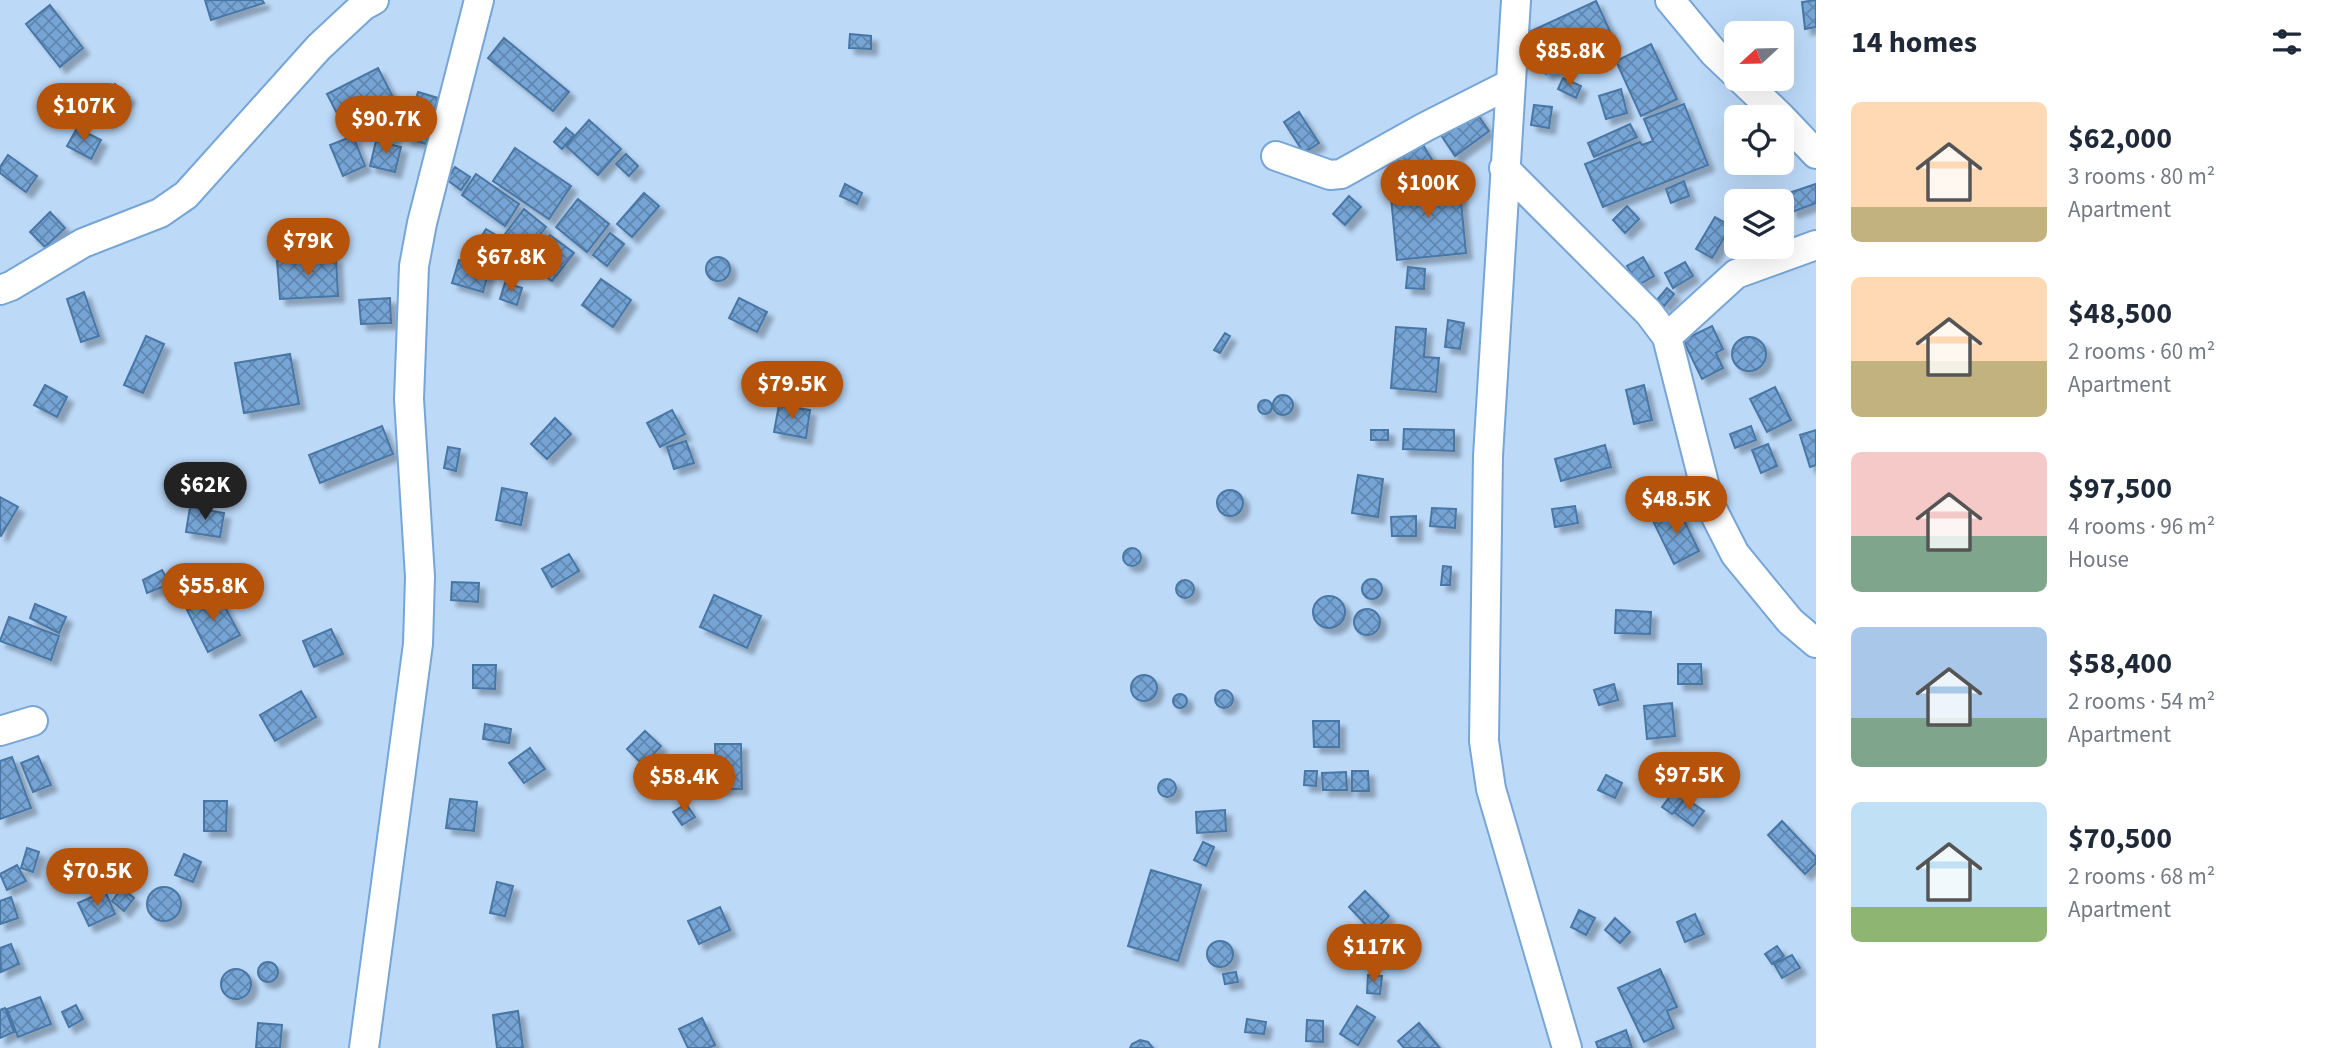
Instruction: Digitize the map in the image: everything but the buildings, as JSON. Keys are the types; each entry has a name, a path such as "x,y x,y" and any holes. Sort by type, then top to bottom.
{"street":[{"path":"0,290 83,243 160,213 186,195 319,47 363,6 374,0"},
{"path":"363,1048 418,644 420,577 409,399 414,266 422,223 479,0"},
{"path":"1516,0 1488,456 1484,741 1491,789 1567,1048"},
{"path":"1670,0 1724,62"},
{"path":"1276,156 1330,175 1341,174 1425,127 1510,85"},
{"path":"1753,91 1768,105"},
{"path":"1794,131 1816,154"},
{"path":"1504,168 1649,313 1667,337 1709,503 1735,554 1790,621 1816,643"},
{"path":"1667,337 1736,274 1816,245"},
{"path":"0,731 33,722"}]}
